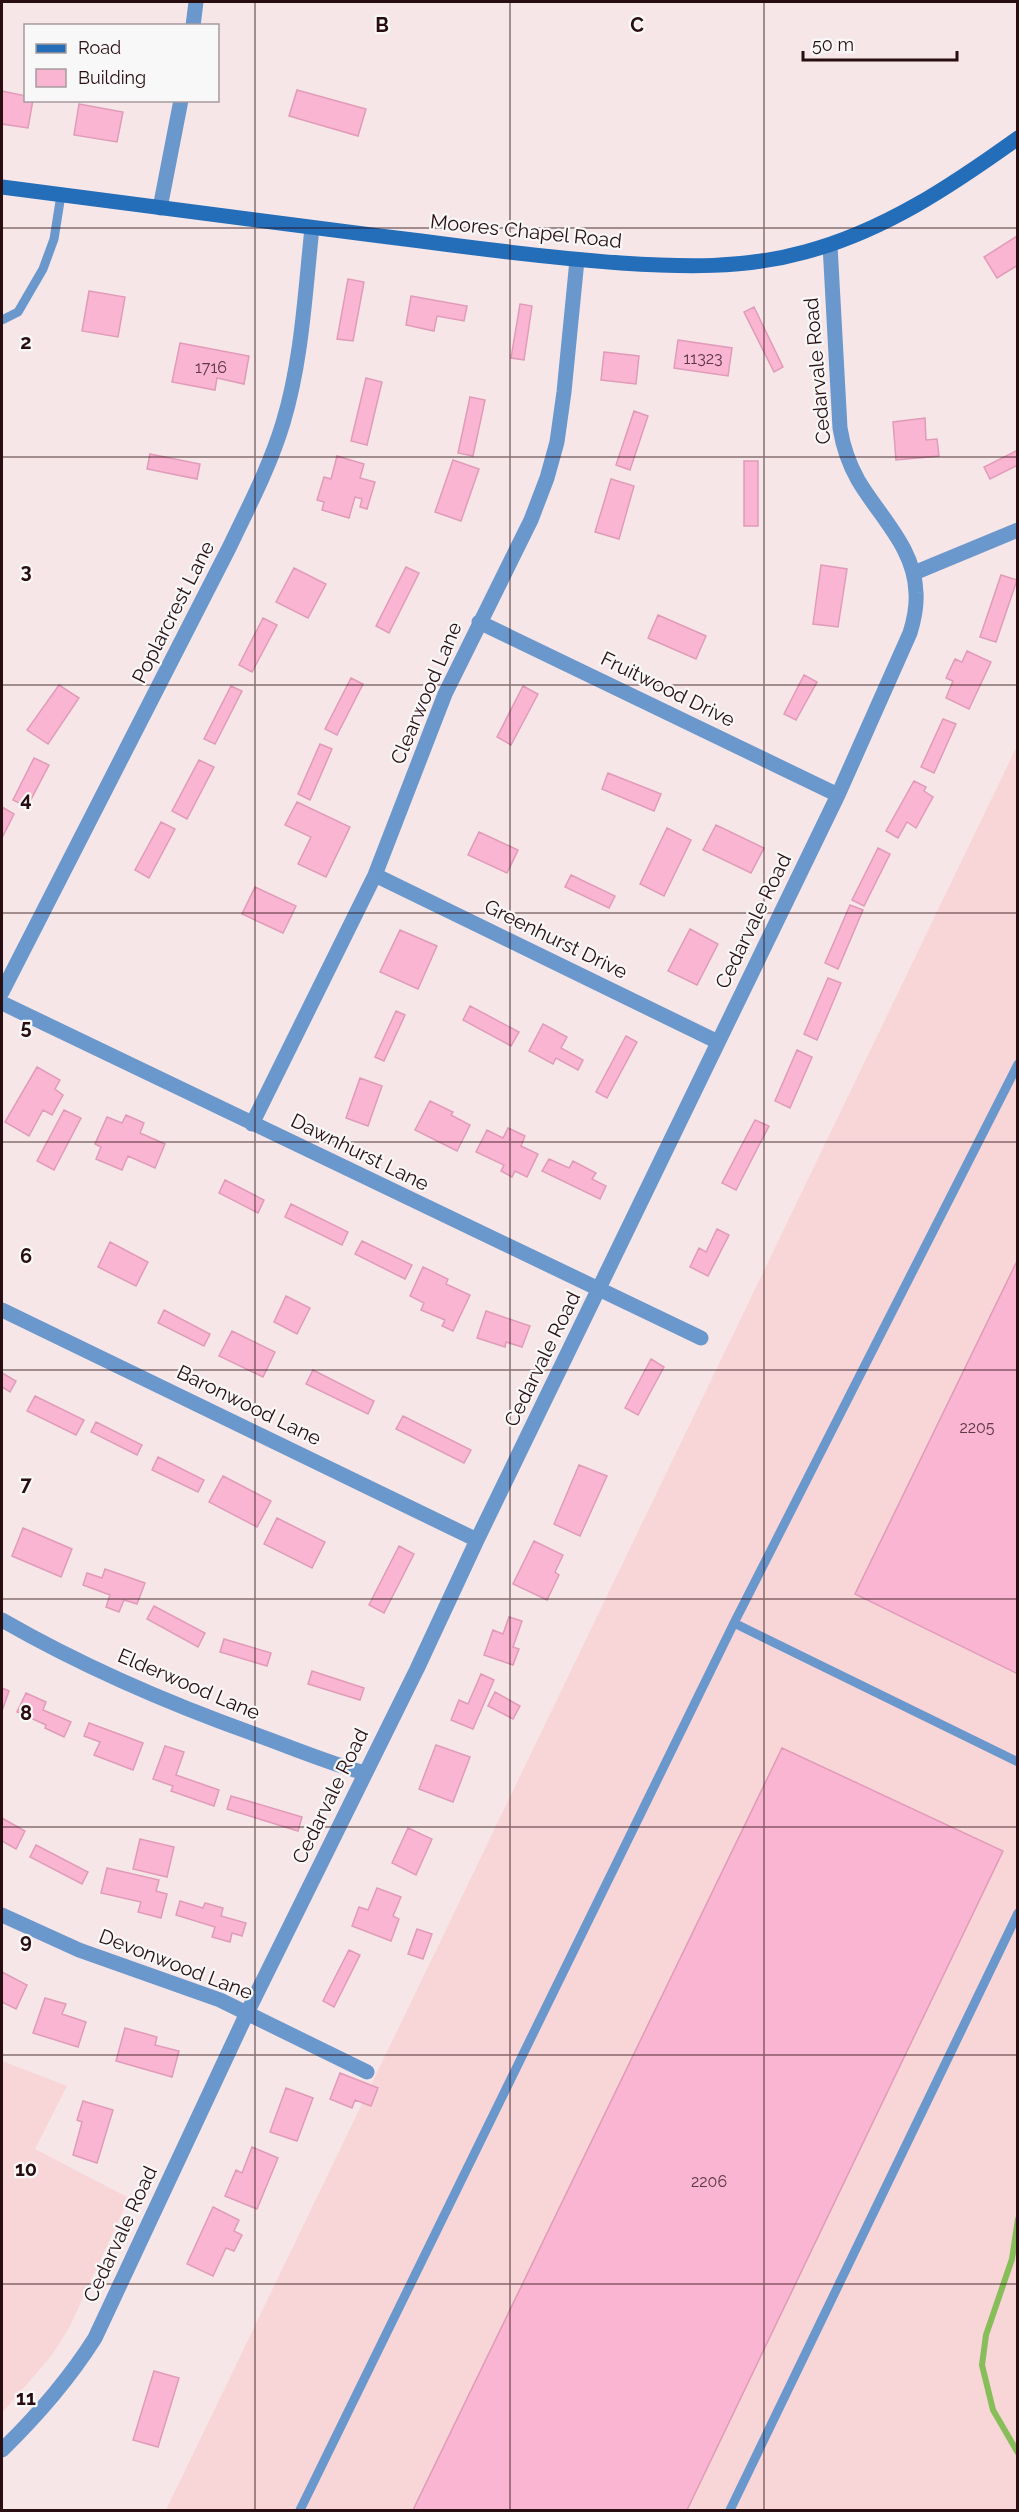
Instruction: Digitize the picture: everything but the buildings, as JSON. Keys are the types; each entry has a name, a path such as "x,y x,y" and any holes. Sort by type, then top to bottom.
{"main road":[{"name":"Moores Chapel Road","path":"2,187 577,260 678,267 714,266 764,260 830,245 858,235 925,201 1017,138"}],"street":[{"path":"193,24 196,2"},
{"path":"160,208 181,102"},
{"name":"Poplarcrest Lane","path":"2,992 259,486 282,425 289,397 299,344 312,228"},
{"name":"Cedarvale Road","path":"2,2450 29,2424 76,2367 95,2337 247,2013 838,795 910,633 916,609 914,573 902,546 858,480 844,450 840,428 830,245"},
{"name":"Clearwood Lane","path":"252,1124 375,875 445,694 531,520 547,478 557,442 564,392 577,260"},
{"path":"914,573 1017,530"},
{"name":"Fruitwood Drive","path":"479,622 838,795"},
{"name":"Greenhurst Drive","path":"375,875 718,1042"},
{"name":"Dawnhurst Lane","path":"2,1003 701,1338"},
{"name":"Baronwood Lane","path":"2,1310 477,1540"},
{"name":"Elderwood Lane","path":"2,1620 111,1675 186,1709 332,1764 365,1773"},
{"name":"Devonwood Lane","path":"2,1915 79,1950 220,2000 367,2072"}],"lane":[{"path":"2,320 18,312 43,269 54,239 60,195"},
{"path":"300,2511 734,1623 1017,1064"},
{"path":"734,1623 1017,1762"},
{"path":"730,2511 1017,1912"}],"shaded area":[{"path":"1017,746 1017,2510 166,2510"},
{"path":"2,2061 67,2086 35,2149 129,2198 70,2326 52,2355 2,2413"}],"waterway":[{"path":"1018,2219 1012,2259 986,2335 982,2365 993,2410 1018,2453"}]}
